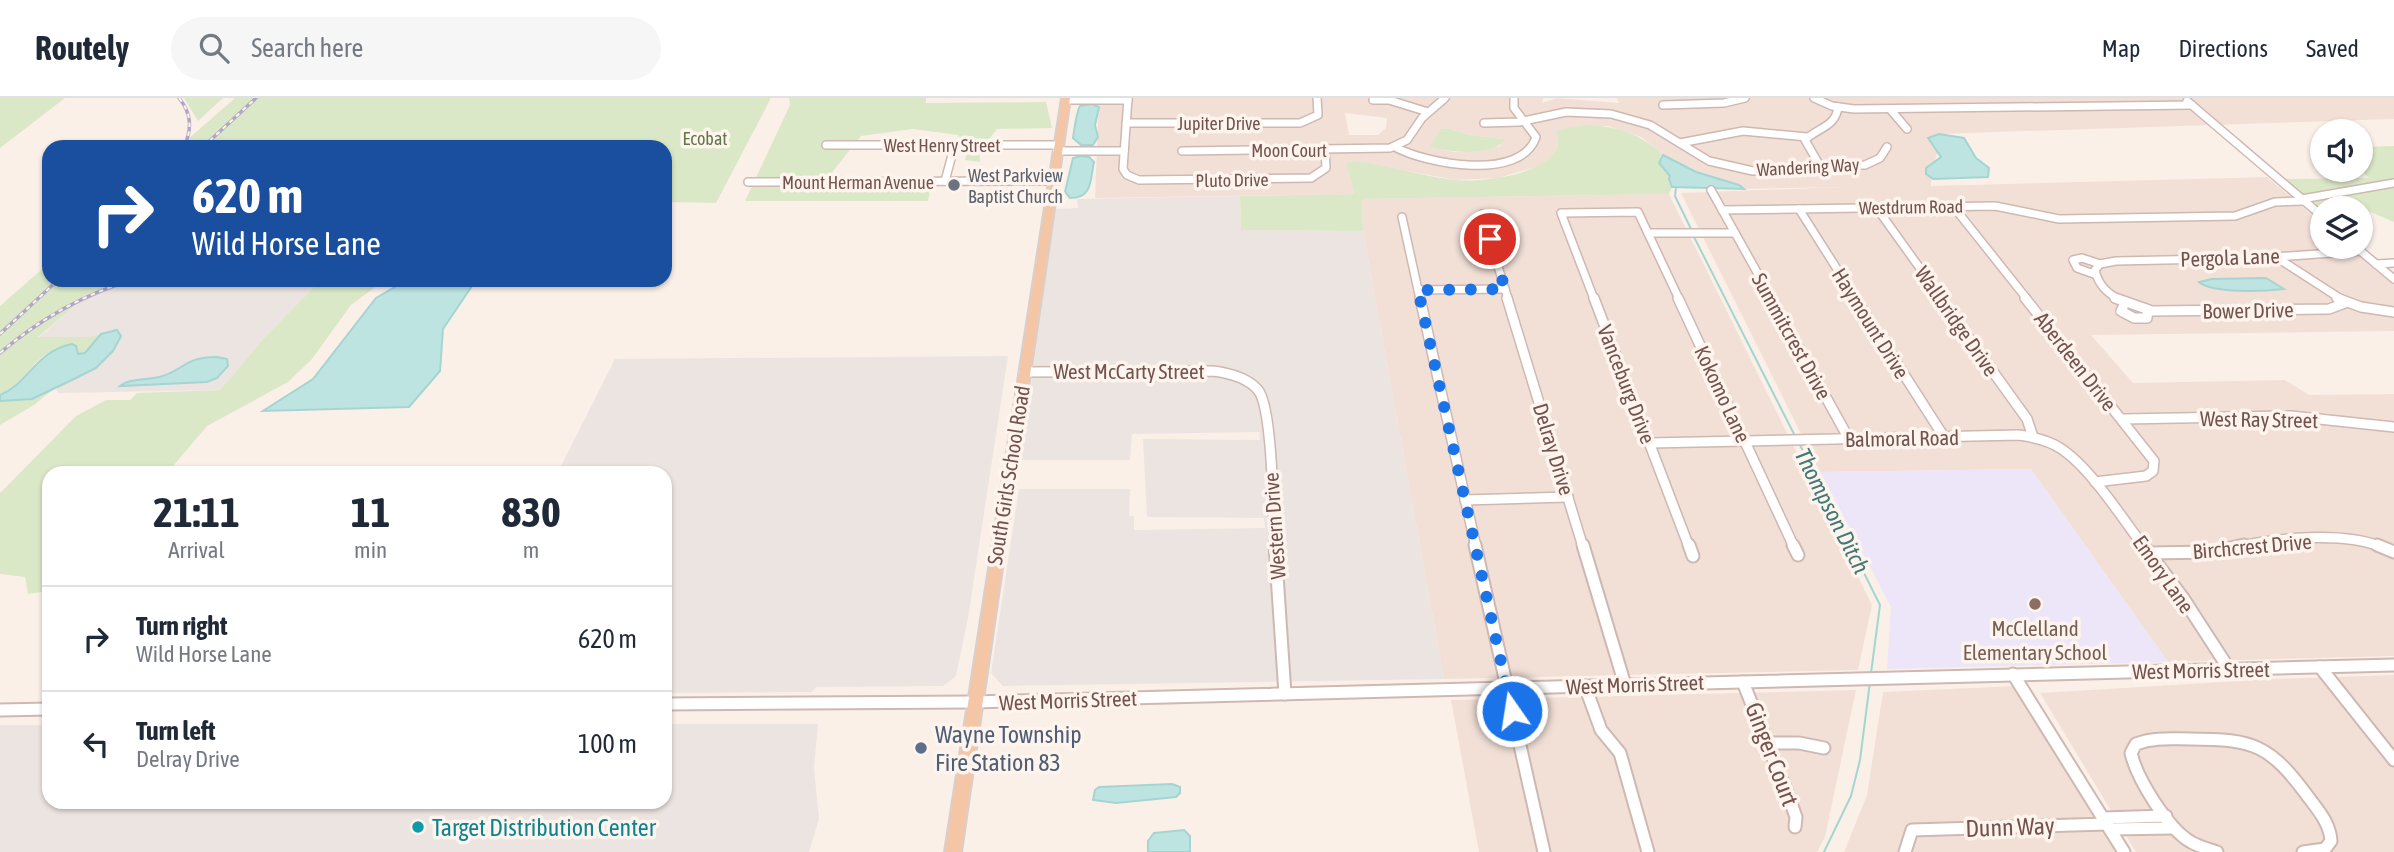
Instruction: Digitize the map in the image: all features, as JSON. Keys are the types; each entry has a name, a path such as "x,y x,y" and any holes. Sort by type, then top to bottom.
{"main road":[{"name":"South Girls School Road","path":"953,852 1066,99"}],"street":[{"name":"Jupiter Drive","path":"1126,123 1297,123 1311,120 1319,112 1317,98"},
{"path":"1395,147 1409,139 1428,112 1445,98"},
{"path":"1395,147 1409,155 1448,164 1472,166 1497,163 1522,155 1534,145 1535,133 1513,106 1514,98"},
{"path":"1663,105 1720,104 1745,98"},
{"path":"1814,98 1838,107 1890,109 2192,105"},
{"path":"2184,98 2310,206"},
{"path":"1066,99 1128,99 1124,151"},
{"path":"1373,100 1391,101 1428,112"},
{"path":"1680,144 1719,132 1740,130 1807,136 1833,122 1838,115 1838,107"},
{"path":"1890,109 1907,129"},
{"name":"Wandering Way","path":"1483,123 1525,121 1566,112 1611,114 1650,125 1709,161 1740,170 1869,164 1880,158 1887,147"},
{"path":"1807,136 1805,145 1820,166"},
{"path":"945,181 955,144"},
{"name":"West Henry Street","path":"826,145 955,144 1124,151"},
{"name":"Moon Court","path":"1182,151 1377,150 1395,147"},
{"name":"Pluto Drive","path":"1124,151 1124,172 1139,180 1303,178 1321,173 1327,166 1325,150"},
{"name":"Mount Herman Avenue","path":"748,182 1053,181"},
{"name":"Westdrum Road","path":"1722,210 2000,206 2059,219 2235,216 2271,204 2305,202 2348,194 2368,186 2394,183"},
{"path":"1648,233 1735,233 1711,190"},
{"name":"Aberdeen Drive","path":"1953,206 2151,455 2154,468 2150,474 2138,478 2095,482"},
{"name":"Wallbridge Drive","path":"1876,207 2028,421 2033,437"},
{"name":"Haymount Drive","path":"1799,209 1944,437"},
{"name":"Vanceburg Drive","path":"1648,233 1638,212 1561,213 1693,556"},
{"name":"Delray Drive","path":"1482,214 1625,685"},
{"path":"1402,217 1544,852"},
{"name":"Kokomo Lane","path":"1648,233 1798,555"},
{"name":"Summitcrest Drive","path":"1735,233 1849,439"},
{"name":"Pergola Lane","path":"2102,286 2094,274 2075,267 2073,260 2082,258 2100,264 2116,261 2310,254"},
{"path":"2276,257 2329,295 2345,303 2371,310 2394,309"},
{"path":"2370,259 2394,279"},
{"path":"2376,264 2394,263"},
{"path":"2094,274 2095,268 2100,264"},
{"name":"Bower Drive","path":"2102,286 2125,303 2120,310 2134,318 2147,318 2148,310 2329,309 2345,303"},
{"path":"1418,290 1505,289"},
{"name":"West McCarty Street","path":"1024,372 1213,371 1234,375"},
{"name":"Western Drive","path":"1234,375 1257,388 1266,405 1285,694"},
{"name":"West Ray Street","path":"2123,419 2291,416 2367,426 2394,426"},
{"name":"Balmoral Road","path":"1650,443 2033,437 2066,452 2095,482"},
{"name":"Emory Lane","path":"2095,482 2149,553 2229,669"},
{"path":"1465,500 1568,497"},
{"name":"Birchcrest Drive","path":"2149,553 2212,552 2264,541 2349,539 2372,543 2394,552"},
{"name":"West Morris Street","path":"672,704 974,702 2394,665"},
{"path":"2320,667 2394,760"},
{"path":"2013,674 2124,852"},
{"name":"Ginger Court","path":"1743,682 1796,817 1795,828"},
{"path":"1585,686 1601,730 1620,753 1648,852"},
{"path":"0,710 42,709"},
{"path":"2217,852 2201,847 2170,822 2134,766 2131,756 2134,746 2150,739 2236,738 2260,746 2276,756 2326,821 2330,840 2325,849 2303,852"},
{"path":"1769,743 1799,743 1824,748"},
{"name":"Dunn Way","path":"1905,852 1912,830 2170,822"}],"shaded area":[{"path":"1099,98 1543,98 1542,103 1557,98 1619,103 1617,98 2394,98 2394,119 2310,119 2310,122 1939,134 1929,140 1938,152 1934,163 1925,171 1931,177 1931,186 2267,177 2310,213 2310,259 2364,259 2394,284 2394,331 2091,335 2133,383 2285,380 2309,395 2394,394 2394,656 2168,662 2031,469 1820,472 1681,193 1842,187 1744,189 1739,185 1696,172 1663,155 1641,137 1608,126 1556,130 1559,138 1554,155 1539,166 1498,178 1456,180 1353,161 1346,163 1356,194 1095,198","holes":["1345,113 1387,118 1386,128 1378,135 1349,135","1446,128 1470,135 1503,139 1500,146 1475,151 1454,152 1431,147 1440,129"]},
{"path":"1669,194 1872,605 1858,670 1444,679 1363,231 1362,199"},
{"path":"1240,196 1241,230 1363,231 1444,679 1003,686 991,673 1019,489 1130,489 1129,516 1134,516 1134,530 1265,528 1264,518 1147,517 1143,439 1260,440 1259,432 1132,434 1130,460 1021,460 1055,209 1078,208 1077,199"},
{"path":"107,287 314,287 264,338 220,390 58,393 56,387 96,367 113,351 117,331 89,337 38,338 90,293"},
{"path":"1008,356 968,618 956,676 943,686 817,687 811,692 672,693 672,466 561,466 615,359"},
{"path":"2031,469 2168,662 1887,669 1891,607 1820,472"},
{"path":"2394,675 2394,852 2136,852 2040,693 2272,679"},
{"path":"2015,686 2119,852 1844,852 1867,795 1883,692"},
{"path":"1856,690 1825,837 1817,852 1479,852 1451,700"},
{"name":"Target Distribution Center","path":"672,724 818,724 814,768 819,819 809,852 0,852 0,725 42,725 42,809 672,809"}],"green space":[{"path":"0,98 65,98 0,148"},
{"path":"184,98 223,98 198,121"},
{"name":"Ecobat","path":"235,98 770,98 716,203 672,202 672,140 187,140"},
{"path":"789,98 926,98 926,103 1046,102 1052,128 997,129 990,138 979,142 980,162 965,160 968,149 958,135 913,129 861,136 830,175 932,181 928,201 745,201 790,105"},
{"path":"1588,125 1628,132 1663,155 1659,163 1671,177 1669,179 1672,187 1669,194 1362,199 1363,231 1241,230 1240,196 1355,194 1346,163 1366,163 1455,180 1485,180 1538,166 1551,156 1557,145 1556,130"},
{"path":"1440,129 1504,141 1498,146 1479,151 1458,152 1430,147"},
{"path":"2394,146 2394,222 2373,213 2373,196 2310,196 2310,200 2285,179 2310,179 2310,182 2373,182 2373,147"},
{"path":"42,269 42,287 107,287 90,293 38,337 89,337 101,334 85,353 78,354 77,349 62,348 51,351 34,364 11,389 0,395 0,306"},
{"path":"314,287 375,287 351,305 312,359 288,382 207,426 173,466 42,466 42,592 28,594 25,577 0,574 0,493 76,416 106,400 130,400 137,393 220,390 264,338"},
{"path":"56,387 34,405 0,425 0,401 32,399"}],"water":[{"path":"1092,104 1099,107 1095,125 1098,137 1093,145 1081,145 1073,138 1078,112 1080,106"},
{"path":"1939,134 1964,138 1976,158 1989,168 1988,177 1933,179 1926,174 1926,168 1941,157 1928,138"},
{"path":"1663,155 1696,172 1739,185 1744,189 1672,187 1670,176 1659,163"},
{"path":"1089,157 1094,162 1091,181 1083,195 1070,198 1065,192 1073,158"},
{"path":"2266,278 2284,289 2227,290 2199,282 2212,279"},
{"path":"395,287 471,287 443,329 440,371 409,407 263,411 313,379 376,298"},
{"path":"117,330 121,336 113,351 96,368 32,399 0,401 0,395 19,383 49,354 72,344 76,346 78,354 85,353 101,334"},
{"path":"197,359 227,359 228,366 217,378 207,382 120,386 133,380 167,374"},
{"path":"1172,784 1180,787 1180,793 1176,797 1116,803 1093,800 1095,790 1099,787"},
{"path":"1184,830 1190,836 1190,852 1148,852 1148,841 1154,833"}],"waterway":[{"name":"Thompson Ditch","path":"1676,187 1675,196 1692,231"},
{"name":"Thompson Ditch","path":"1694,237 1796,438"},
{"name":"Thompson Ditch","path":"1799,443 1880,605 1871,673"},
{"name":"Thompson Ditch","path":"1824,852 1851,796 1860,760 1870,682"}],"railway":[{"path":"179,98 189,122 186,140"},
{"path":"211,140 256,98"},
{"path":"0,334 50,287"},
{"path":"0,353 30,329 62,309 113,287"}],"place":[{"name":"West Parkview Baptist Church","path":"954,185"},
{"name":"McClelland Elementary School","path":"2035,604"},
{"name":"Wayne Township Fire Station 83","path":"921,748"},
{"name":"Target Distribution Center","path":"418,827"}],"route":[{"path":"1490,239 1505,289 1418,290 1512,711"}]}
